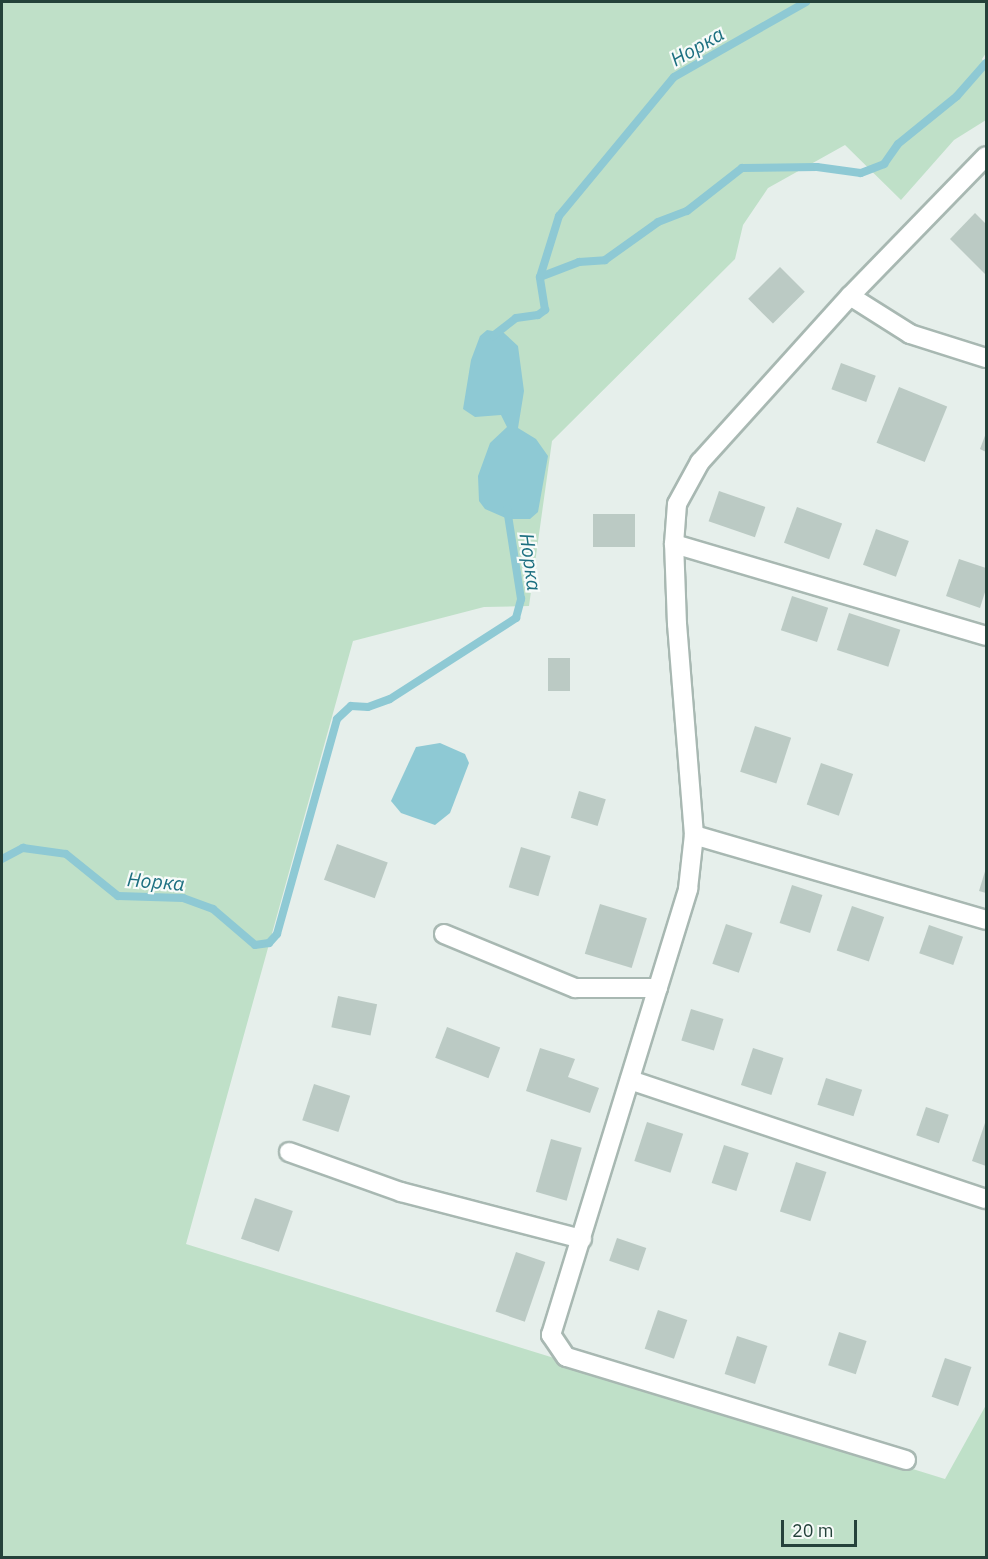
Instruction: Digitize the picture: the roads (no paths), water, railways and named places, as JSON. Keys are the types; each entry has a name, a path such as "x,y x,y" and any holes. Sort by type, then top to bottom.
{"street":[{"path":"906,1460 566,1357 551,1335 688,889 694,835 674,544 677,504 700,462 850,296 987,156"},
{"path":"850,296 910,334 987,358"},
{"path":"674,544 987,636"},
{"path":"694,835 987,920"},
{"path":"444,934 575,988 658,988"},
{"path":"630,1080 987,1199"},
{"path":"290,1152 401,1192 582,1239"}],"water":[{"path":"487,330 504,333 518,346 524,391 518,428 536,439 548,456 538,512 530,519 508,519 485,509 479,501 478,476 490,443 507,427 501,415 475,417 463,409 471,360 480,336"},
{"path":"440,743 465,754 469,763 450,813 435,825 401,813 391,801 416,747"}],"waterway":[{"name":"Норка","path":"493,336 516,318 538,315 545,310 540,277 559,216 674,77 806,2"},
{"path":"540,277 579,262 605,260 658,222 687,211 742,168 817,167 861,173 884,164 898,144 957,96 986,63"},
{"name":"Норка","path":"2,859 23,848 66,854 118,896 183,898 213,909 255,945 269,943 277,934 337,719 351,706 368,707 390,699 516,618 521,599 507,509"}]}
